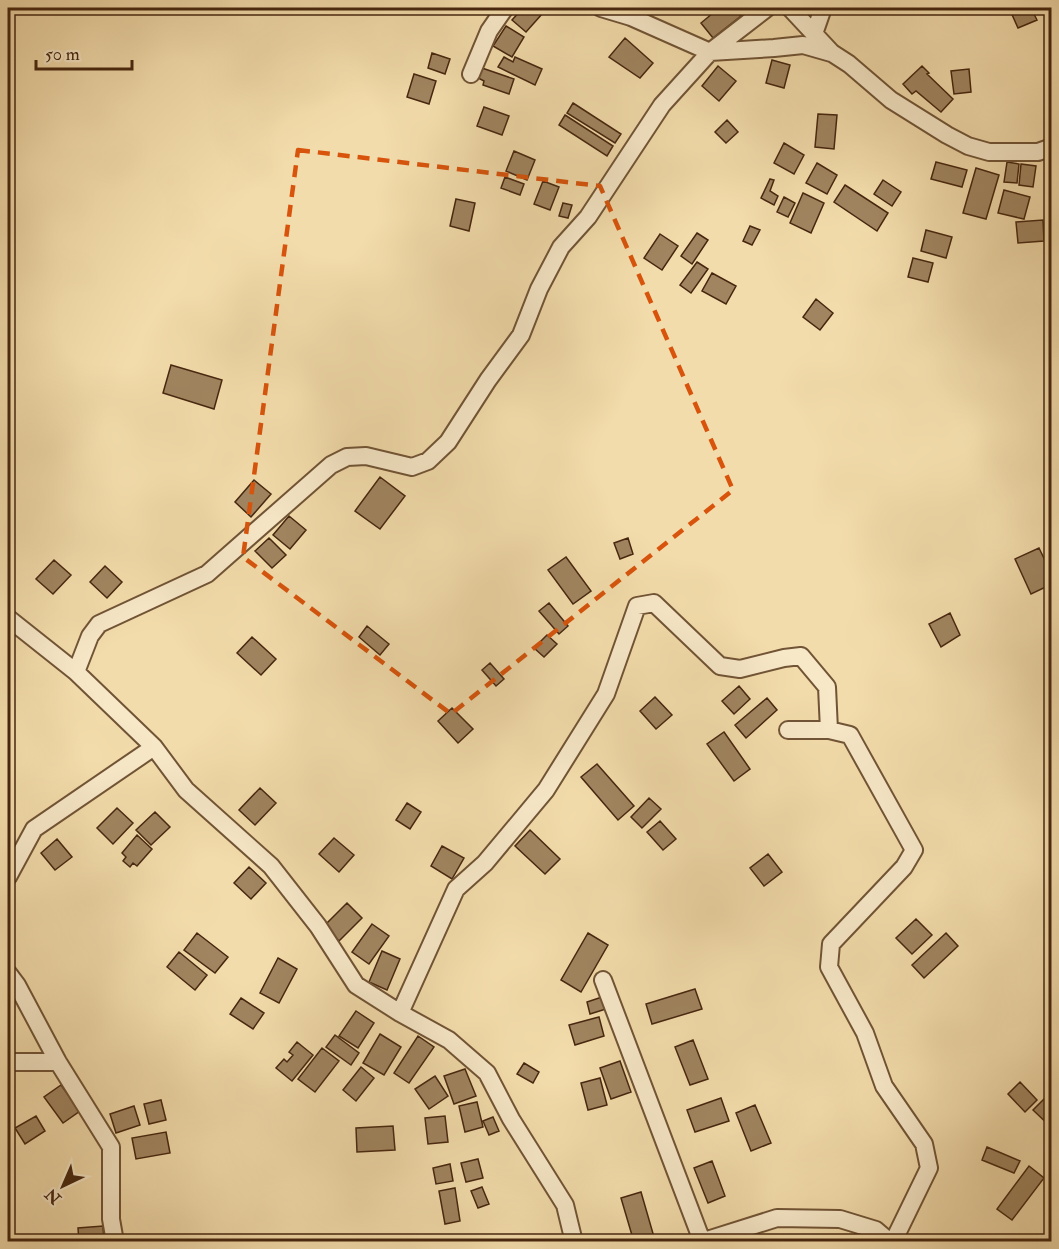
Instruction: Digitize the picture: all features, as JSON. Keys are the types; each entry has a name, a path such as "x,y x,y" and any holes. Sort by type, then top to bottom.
{"street":[{"path":"471,74 489,31 505,8"},
{"path":"601,8 631,17 710,52 803,45 832,53"},
{"path":"76,672 90,636 99,624 207,574 331,465 347,457 366,456 412,467 428,461 448,442 488,380 521,335 538,289 561,247 588,218 662,105 710,52 767,8"},
{"path":"790,8 832,53 849,64 891,100 968,146 989,152 1038,152 1052,147"},
{"path":"814,34 823,8"},
{"path":"400,1013 456,889 485,863 546,790 606,694 637,606 654,603 720,666 740,669 801,656 827,687 830,730"},
{"path":"8,618 76,672 154,747 186,790 271,866 318,926 357,985 400,1013 449,1040 487,1073 511,1119 565,1205 573,1242"},
{"path":"603,980 701,1241 777,1218 840,1219 876,1230 891,1242 929,1168 924,1144 884,1086 865,1033 830,967 831,944 904,867 914,850 850,735 830,730 788,730"},
{"path":"8,877 34,830 154,747"},
{"path":"8,973 17,985 58,1062 111,1147 111,1219 115,1242"},
{"path":"8,1062 58,1062"}],"highlighted area":[{"path":"298,150 600,186 733,490 451,714 243,557"}],"building":[{"path":"523,8 534,8 542,14 526,32 512,20"},
{"path":"719,8 734,8 741,16 713,38 701,23"},
{"path":"1031,8 1037,20 1018,28 1010,10"},
{"path":"506,26 524,37 512,57 493,46"},
{"path":"625,38 653,63 640,78 609,57"},
{"path":"432,53 450,59 445,74 428,68"},
{"path":"504,57 513,62 515,57 542,69 535,85 498,67"},
{"path":"772,60 790,65 784,88 766,83"},
{"path":"718,66 736,81 719,101 702,86"},
{"path":"922,66 929,73 927,74 953,99 941,112 916,91 912,94 903,84"},
{"path":"482,68 514,79 509,94 483,85 484,81 478,78"},
{"path":"969,69 971,92 954,94 951,71"},
{"path":"414,74 436,81 429,104 407,97"},
{"path":"573,103 621,134 615,143 567,113"},
{"path":"484,107 509,116 502,135 477,126"},
{"path":"818,114 837,115 834,149 815,147"},
{"path":"565,115 613,146 607,156 559,125"},
{"path":"727,120 738,132 726,143 715,132"},
{"path":"784,143 804,155 794,174 774,163"},
{"path":"514,151 535,160 527,180 506,171"},
{"path":"936,162 967,170 962,187 931,179"},
{"path":"1007,162 1019,164 1017,183 1004,182"},
{"path":"817,163 837,175 827,194 806,183"},
{"path":"1021,164 1036,166 1033,187 1019,185"},
{"path":"976,168 999,175 986,219 963,213"},
{"path":"505,177 524,184 520,195 501,188"},
{"path":"770,179 774,180 770,191 778,196 774,205 761,198"},
{"path":"883,180 901,192 892,206 874,194"},
{"path":"543,181 559,187 550,210 534,204"},
{"path":"845,185 888,213 877,231 834,202"},
{"path":"1004,190 1030,197 1024,219 998,213"},
{"path":"803,193 824,203 811,233 790,223"},
{"path":"784,197 795,203 788,217 777,212"},
{"path":"456,199 475,203 469,231 450,226"},
{"path":"563,203 572,205 568,218 559,216"},
{"path":"1043,220 1044,241 1018,243 1016,222"},
{"path":"750,226 760,230 752,245 743,241"},
{"path":"926,230 952,237 946,258 921,251"},
{"path":"697,233 708,240 692,264 681,256"},
{"path":"660,234 678,246 662,270 644,258"},
{"path":"913,258 933,263 928,282 908,277"},
{"path":"697,262 708,269 691,293 680,285"},
{"path":"712,273 736,286 726,304 702,291"},
{"path":"816,299 833,313 820,330 803,317"},
{"path":"171,365 222,380 214,409 163,393"},
{"path":"380,477 405,496 380,529 355,511"},
{"path":"254,480 271,494 251,517 235,502"},
{"path":"289,516 306,530 290,549 273,535"},
{"path":"269,538 286,555 272,568 255,551"},
{"path":"628,538 633,554 620,559 614,543"},
{"path":"1039,548 1052,575 1052,584 1031,594 1015,559"},
{"path":"566,557 591,591 573,604 548,570"},
{"path":"54,560 71,575 53,594 36,579"},
{"path":"105,566 122,582 107,598 90,582"},
{"path":"549,603 568,626 559,634 539,611"},
{"path":"950,613 960,635 941,647 929,624"},
{"path":"367,626 389,644 380,655 359,637"},
{"path":"547,635 557,644 544,657 534,648"},
{"path":"252,637 276,659 261,675 237,653"},
{"path":"490,663 504,679 496,686 482,670"},
{"path":"739,686 750,699 734,714 722,701"},
{"path":"655,697 672,715 656,729 640,711"},
{"path":"767,698 777,710 746,738 735,725"},
{"path":"452,708 473,729 458,743 438,721"},
{"path":"724,732 750,769 734,781 707,744"},
{"path":"597,764 634,806 618,820 581,777"},
{"path":"260,788 276,803 255,825 239,810"},
{"path":"649,798 661,809 642,828 631,817"},
{"path":"407,803 421,812 410,829 396,820"},
{"path":"117,808 133,823 113,844 97,828"},
{"path":"155,812 170,827 151,845 136,830"},
{"path":"660,821 676,839 663,850 647,832"},
{"path":"530,830 560,859 545,874 515,846"},
{"path":"137,835 152,849 137,866 133,863 130,867 123,861 126,857 122,853"},
{"path":"334,838 354,855 339,872 319,854"},
{"path":"57,839 72,857 55,870 41,853"},
{"path":"442,846 464,858 452,879 431,866"},
{"path":"768,854 782,872 764,886 750,868"},
{"path":"249,867 266,883 251,899 234,883"},
{"path":"347,903 362,918 339,941 324,926"},
{"path":"916,919 932,935 912,954 896,938"},
{"path":"372,924 389,936 369,964 352,952"},
{"path":"197,933 228,957 215,973 184,950"},
{"path":"588,933 608,945 581,992 561,980"},
{"path":"946,933 958,946 924,978 912,965"},
{"path":"382,951 400,959 387,990 369,982"},
{"path":"179,952 207,975 195,990 167,967"},
{"path":"278,958 297,969 279,1003 260,993"},
{"path":"695,989 702,1009 652,1024 646,1004"},
{"path":"605,996 609,1008 590,1014 587,1002"},
{"path":"241,998 264,1013 253,1029 230,1014"},
{"path":"356,1011 374,1023 358,1048 339,1036"},
{"path":"599,1017 604,1036 575,1045 569,1025"},
{"path":"380,1034 401,1047 384,1075 363,1063"},
{"path":"335,1035 359,1053 351,1065 326,1047"},
{"path":"418,1036 434,1047 409,1083 394,1073"},
{"path":"693,1040 708,1079 690,1085 675,1047"},
{"path":"297,1042 313,1055 292,1081 276,1068 284,1059 287,1062 293,1055 289,1052"},
{"path":"322,1048 339,1061 315,1092 298,1079"},
{"path":"620,1061 631,1092 611,1099 600,1068"},
{"path":"524,1063 539,1072 533,1083 517,1074"},
{"path":"361,1067 374,1078 356,1101 343,1090"},
{"path":"465,1069 476,1096 454,1104 444,1076"},
{"path":"435,1076 448,1096 429,1109 415,1089"},
{"path":"600,1078 607,1105 588,1110 581,1083"},
{"path":"1020,1082 1037,1100 1025,1112 1008,1094"},
{"path":"61,1085 80,1111 63,1123 44,1097"},
{"path":"1046,1097 1052,1102 1051,1127 1033,1110"},
{"path":"721,1098 729,1121 695,1132 687,1110"},
{"path":"161,1100 166,1120 149,1124 144,1104"},
{"path":"477,1102 483,1127 465,1132 459,1106"},
{"path":"755,1105 771,1143 751,1151 736,1113"},
{"path":"134,1106 140,1125 116,1133 110,1114"},
{"path":"36,1116 45,1131 25,1144 15,1128"},
{"path":"445,1116 448,1142 428,1144 425,1118"},
{"path":"493,1117 499,1131 489,1135 483,1121"},
{"path":"393,1126 395,1150 357,1152 356,1128"},
{"path":"166,1132 170,1153 136,1159 132,1138"},
{"path":"987,1147 1020,1161 1014,1173 982,1160"},
{"path":"478,1159 483,1178 466,1182 461,1163"},
{"path":"712,1161 725,1196 708,1203 694,1168"},
{"path":"450,1164 453,1181 436,1184 433,1168"},
{"path":"1029,1166 1044,1178 1012,1220 997,1209"},
{"path":"482,1187 489,1204 478,1208 471,1191"},
{"path":"455,1188 460,1221 445,1224 439,1191"},
{"path":"641,1192 654,1237 634,1242 621,1198"},
{"path":"103,1226 104,1242 79,1242 78,1228"}]}
